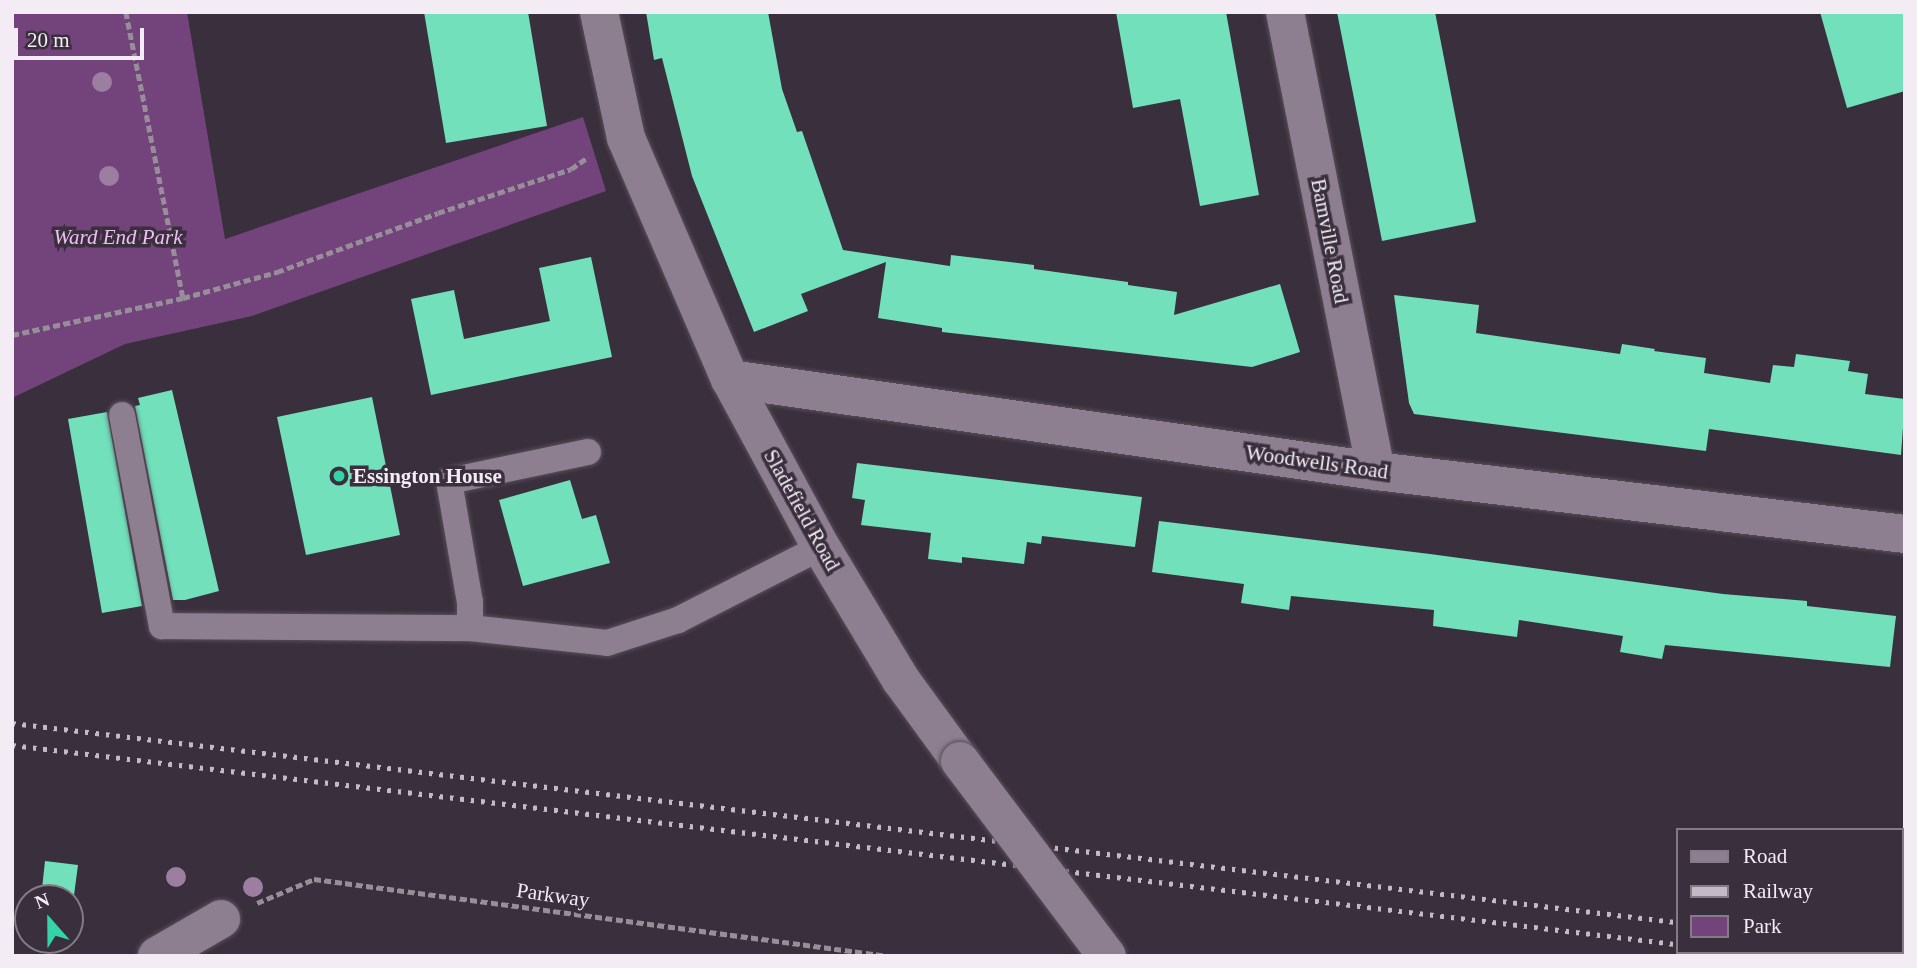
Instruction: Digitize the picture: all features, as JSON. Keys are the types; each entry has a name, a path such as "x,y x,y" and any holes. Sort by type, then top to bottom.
{"street":[{"name":"Sladefield Road","path":"599,12 626,138 730,379 821,547 901,680 1107,956"},
{"name":"Bamville Road","path":"1285,12 1376,471"},
{"name":"Woodwells Road","path":"730,379 1376,471 1905,534"},
{"path":"157,956 221,919"}],"lane":[{"path":"122,415 162,626 470,628 607,643 678,620 821,547"},
{"path":"470,628 470,602 449,481 589,452"}],"path":[{"path":"126,12 183,298"},
{"path":"12,335 183,298 277,272 438,213 571,169 626,138"},
{"name":"Parkway","path":"221,919 314,879 888,956"}],"green space":[{"name":"Ward End Park","path":"12,12 187,12 225,239 583,117 606,191 252,316 125,344 12,398"}],"building":[{"path":"424,12 528,12 547,126 446,143"},
{"path":"646,12 768,12 782,89 797,132 802,131 843,250 950,266 951,255 1034,265 1034,269 1128,282 1128,285 1177,292 1174,315 1280,284 1300,352 1252,367 942,332 942,328 878,318 886,262 801,294 808,311 754,332 692,176 662,58 654,60"},
{"path":"1116,12 1226,12 1259,195 1200,206 1180,99 1133,108"},
{"path":"1337,12 1435,12 1476,222 1382,241"},
{"path":"1820,12 1905,12 1905,91 1847,108"},
{"path":"591,257 612,357 431,395 411,299 454,290 464,339 550,321 539,268"},
{"path":"1394,295 1479,305 1476,333 1620,354 1622,344 1655,349 1654,351 1706,358 1704,373 1770,383 1773,365 1794,367 1796,354 1850,361 1848,371 1868,374 1865,394 1905,399 1901,455 1709,429 1706,451 1414,414 1409,403"},
{"path":"172,390 219,591 185,600 173,600 135,406 140,405 138,398"},
{"name":"Essington House","path":"372,397 400,535 306,555 277,417"},
{"path":"107,412 142,606 102,613 68,419"},
{"path":"857,463 1142,497 1135,547 1042,536 1041,544 1027,542 1024,564 962,557 962,563 928,559 931,533 861,525 865,500 852,498"},
{"path":"570,480 582,519 596,515 610,563 523,586 499,500"},
{"path":"1159,521 1723,594 1807,601 1807,606 1896,616 1890,667 1665,645 1662,659 1620,652 1623,636 1519,620 1517,637 1433,626 1434,610 1291,596 1289,610 1241,603 1244,584 1152,572"},
{"path":"45,861 78,865 76,884 43,884"}],"railway":[{"path":"12,723 1675,922"},
{"path":"12,745 1675,944"},
{"path":"1766,954 1781,956"}],"place":[{"name":"Essington House","path":"339,476"}]}
